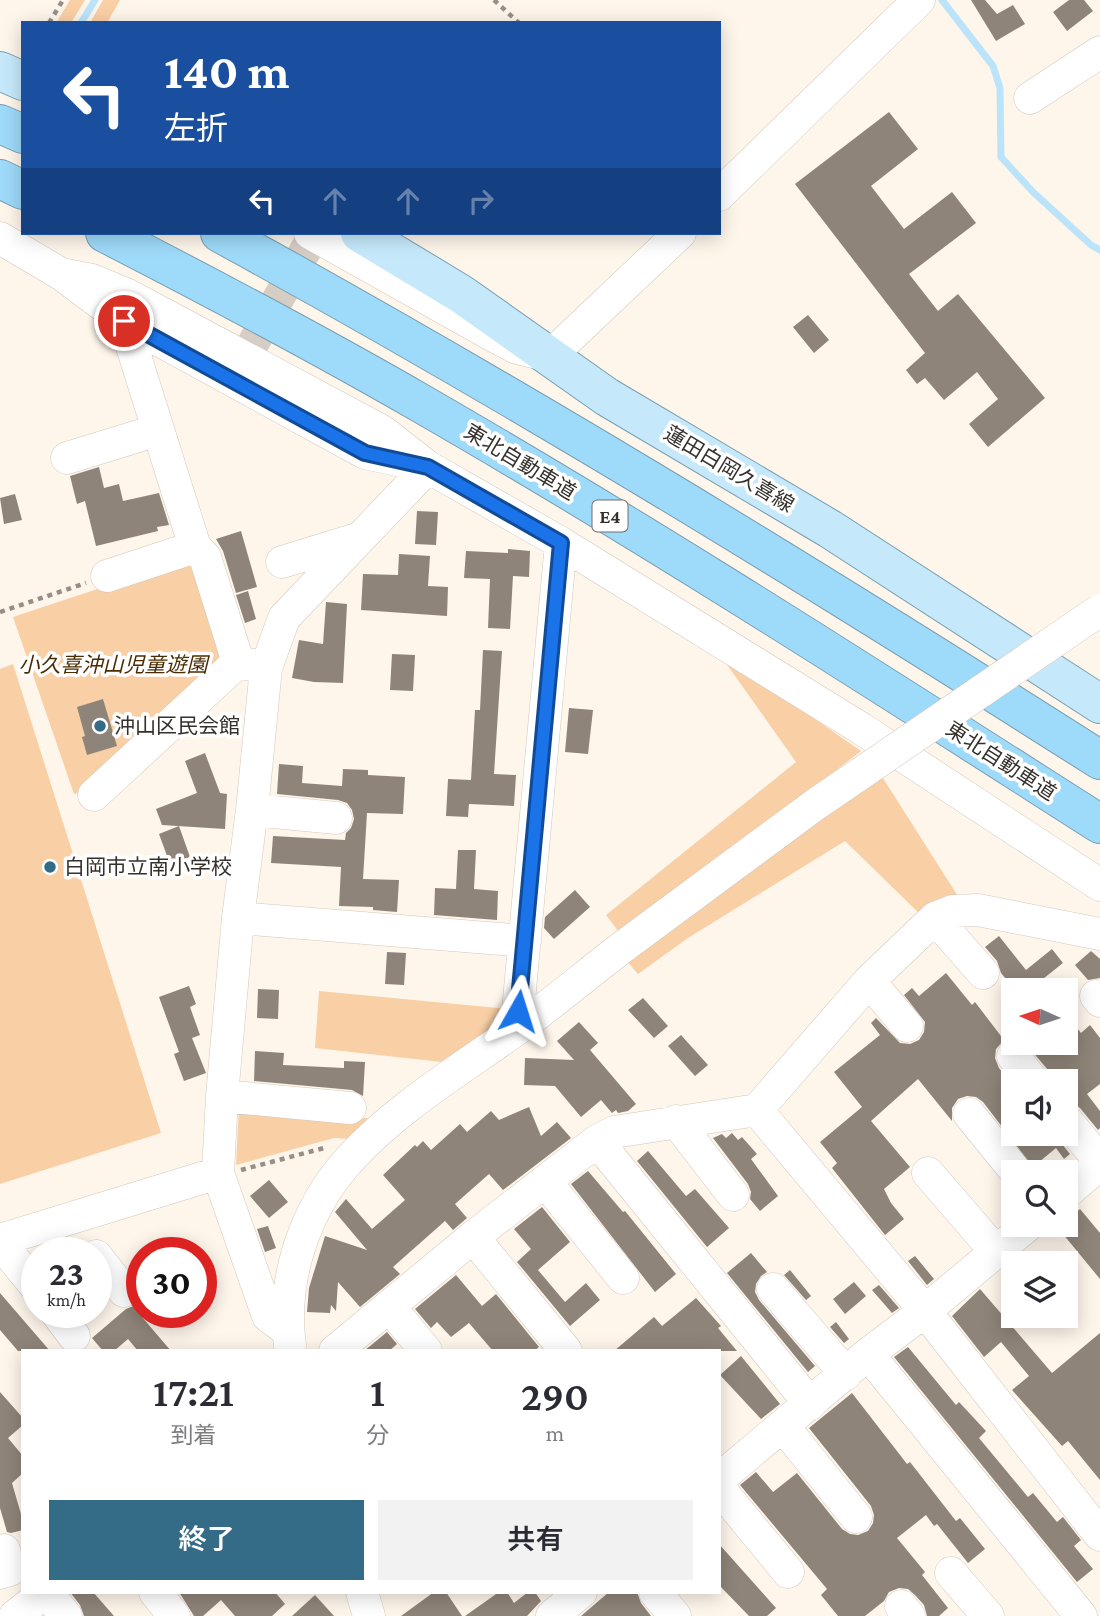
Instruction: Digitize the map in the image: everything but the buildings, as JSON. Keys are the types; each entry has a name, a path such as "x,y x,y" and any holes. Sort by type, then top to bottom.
{"highway":[{"path":"0,124 21,133"},
{"path":"0,179 21,189"},
{"name":"東北自動車道","path":"109,235 420,403 587,501 760,607 1100,824"},
{"name":"E4","path":"224,235 589,444 909,639 1100,760"}],"main road":[{"path":"0,71 21,80"},
{"name":"蓮田白岡久喜線","path":"363,235 461,294 607,397 830,529 1100,704"}],"street":[{"path":"721,193 903,6"},
{"path":"1030,97 1100,52"},
{"path":"314,235 517,348 551,356 678,235"},
{"path":"0,238 61,274 124,321 365,453 428,467"},
{"path":"61,274 92,280 128,295 382,431 428,467 561,543 863,729 1100,884"},
{"path":"124,321 195,547 205,557 252,665 252,810 238,918 222,1096 225,1173 268,1316 289,1341"},
{"path":"67,458 158,430"},
{"path":"94,795 252,665 284,618 428,467"},
{"path":"282,562 360,538"},
{"path":"525,1023 518,1011 561,543"},
{"path":"107,576 195,547"},
{"path":"289,1341 289,1283 304,1232 326,1191 348,1160 402,1112 816,804 1100,610"},
{"path":"252,810 336,818"},
{"path":"337,1349 597,1141 614,1132 757,1111 869,981 935,918 953,911 978,910 1100,934"},
{"path":"238,918 525,941"},
{"path":"935,918 983,973"},
{"path":"869,981 907,1026"},
{"path":"1013,1056 1024,1069"},
{"path":"222,1096 350,1108"},
{"path":"757,1111 925,1311 1100,1535"},
{"path":"969,1114 1006,1160"},
{"path":"676,1121 733,1195"},
{"path":"1078,1135 1100,1163 1078,1182"},
{"path":"597,1141 810,1404"},
{"path":"21,1268 2,1240 225,1173"},
{"path":"928,1173 996,1252"},
{"path":"545,1181 623,1278"},
{"path":"66,1219 80,1237"},
{"path":"474,1237 564,1349"},
{"path":"721,1477 1014,1237"},
{"path":"112,1276 124,1291"},
{"path":"773,1289 857,1364 1081,1616"},
{"path":"389,1306 424,1349"},
{"path":"783,1426 856,1517"},
{"path":"721,1490 788,1572"},
{"path":"951,1573 988,1616"},
{"path":"15,1616 43,1594"},
{"path":"48,1594 66,1616"},
{"path":"157,1594 174,1616"},
{"path":"363,1594 369,1616"},
{"path":"552,1616 579,1594"},
{"path":"658,1594 675,1616"},
{"path":"1091,1616 1100,1608"}],"path":[{"path":"50,21 63,0"},
{"path":"494,0 517,21"},
{"path":"0,612 107,576"},
{"path":"225,1173 348,1141 362,1148"}],"green space":[{"path":"70,0 85,0 72,21 57,21"},
{"path":"103,0 120,0 108,21 91,21"},
{"name":"小久喜沖山児童遊園","path":"188,559 199,560 230,663 88,790 74,794 13,617"},
{"path":"718,652 861,751 622,936 606,915 796,762"},
{"name":"白岡市立南小学校","path":"13,664 161,1133 0,1184 0,669"},
{"path":"881,775 961,901 922,916 845,841 688,938 638,974 626,960"},
{"path":"319,991 508,1009 507,1026 451,1063 315,1048"},
{"path":"239,1106 374,1119 353,1139 334,1138 236,1165"}],"waterway":[{"path":"82,21 95,0"},
{"path":"942,0 993,66 1000,88 1001,157 1033,192 1091,245 1100,250"}],"tunnel":[{"path":"246,356 314,235"}],"place":[{"name":"沖山区民会館","path":"100,726"},
{"name":"白岡市立南小学校","path":"50,867"}],"route":[{"path":"124,321 365,453 428,467 561,543 518,1011"}]}
